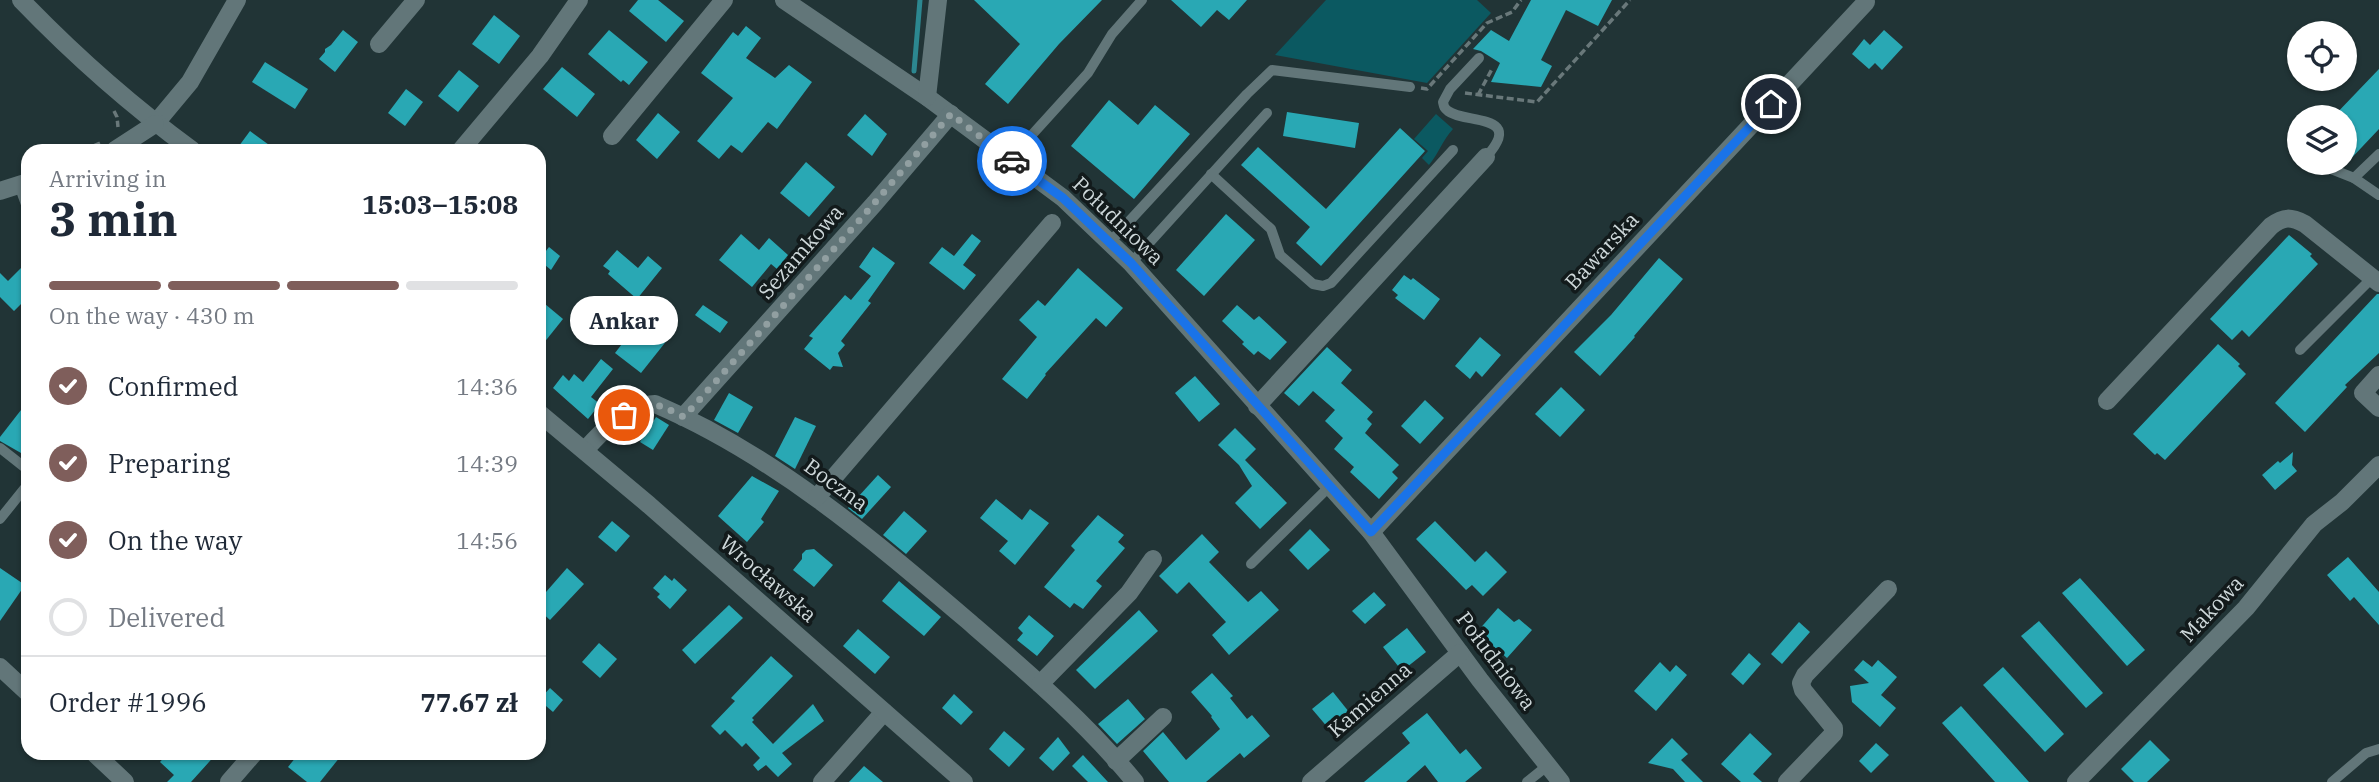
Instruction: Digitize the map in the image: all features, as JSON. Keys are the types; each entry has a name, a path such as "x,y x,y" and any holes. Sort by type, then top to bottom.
{"street":[{"path":"21,0 97,76 183,144"},
{"path":"113,144 155,124 172,106 206,58 237,0"},
{"path":"379,44 416,0"},
{"path":"466,144 540,56 579,0"},
{"path":"612,136 724,0"},
{"name":"Południowa","path":"784,0 951,114 1063,198 1131,263 1371,532 1460,653 1561,782"},
{"path":"927,97 938,0"},
{"name":"Bawarska","path":"1371,532 1866,2"},
{"name":"Sezamkowa","path":"684,417 951,114"},
{"path":"1257,406 1486,157"},
{"path":"0,191 21,185"},
{"path":"2107,401 2281,218 2291,217 2305,223 2376,277"},
{"path":"817,497 1052,223"},
{"path":"2379,375 2363,393 2379,408"},
{"name":"Boczna","path":"585,450 608,426 624,415 644,404 655,404 684,417 771,466 817,497 896,559 1040,684 1135,782"},
{"name":"Wrocławska","path":"546,419 964,782"},
{"name":"Makowa","path":"2076,782 2246,608 2314,524 2342,502 2379,466"},
{"path":"1040,684 1129,593 1153,559"},
{"path":"1787,782 1834,733 1834,728 1802,690 1801,683 1805,675 1888,589"},
{"name":"Kamienna","path":"1311,782 1460,653"},
{"path":"0,667 21,686"},
{"path":"822,782 884,712"},
{"path":"1116,761 1163,717"},
{"path":"102,760 125,782"},
{"path":"229,782 248,760"}],"lane":[{"path":"1010,159 1087,73 1112,34 1142,0"},
{"path":"1479,58 1449,91 1443,102 1451,114 1485,120 1497,129 1499,135 1496,143 1486,157"},
{"path":"1110,242 1272,69 1410,87"},
{"path":"1131,263 1267,113"},
{"path":"1211,174 1271,229 1280,254 1313,284 1323,286 1331,283 1453,150"},
{"path":"2354,178 2379,154"},
{"path":"2346,175 2379,195"},
{"path":"2300,350 2376,277"},
{"path":"0,448 21,464"},
{"path":"1251,564 1330,486"},
{"path":"0,519 21,493"},
{"path":"2332,782 2367,753 2379,749"},
{"path":"1527,782 1547,765"}],"path":[{"path":"1410,87 1427,89 1487,23 1512,12 1521,0"},
{"path":"1449,91 1537,103 1630,0"},
{"path":"1478,95 1492,69"},
{"path":"109,107 117,117 116,131"}],"shaded area":[{"path":"1326,0 1477,0 1491,13 1427,83 1275,55"},
{"path":"1436,114 1453,129 1429,165 1422,158 1428,151 1414,139"}],"building":[{"path":"638,0 658,0 684,21 666,42 629,11"},
{"path":"974,0 1102,0 1059,44 1008,104 985,84 1020,44"},
{"path":"1171,0 1247,0 1229,20 1217,10 1201,27"},
{"path":"1531,0 1612,0 1598,26 1566,10 1541,60 1552,66 1541,87 1491,82 1500,63 1473,49 1491,30 1509,41"},
{"path":"494,15 520,36 499,64 472,44"},
{"path":"746,26 761,38 746,58 775,78 789,65 812,82 777,129 768,122 742,153 731,145 719,159 697,141 733,98 701,73 733,32 738,36"},
{"path":"343,30 358,42 335,72 319,59"},
{"path":"609,30 648,62 629,85 623,80 621,82 588,54"},
{"path":"1884,30 1903,47 1882,70 1875,63 1869,69 1852,54 1864,39 1870,45"},
{"path":"265,62 308,89 295,109 252,82"},
{"path":"562,67 595,94 577,117 543,89"},
{"path":"2379,69 2379,129 2357,152 2357,105 2344,105"},
{"path":"459,70 479,86 458,112 438,96"},
{"path":"406,89 423,102 405,126 388,113"},
{"path":"1109,100 1138,125 1155,105 1190,134 1134,199 1071,146"},
{"path":"1287,112 1359,123 1355,148 1283,136"},
{"path":"658,113 680,132 657,159 636,140"},
{"path":"865,114 887,134 872,156 847,135"},
{"path":"1400,128 1425,151 1321,266 1296,243 1310,227 1241,165 1258,147 1326,209"},
{"path":"250,131 268,144 240,144"},
{"path":"806,162 835,187 809,217 780,193"},
{"path":"1226,214 1255,240 1204,296 1176,270"},
{"path":"741,234 759,250 769,238 788,255 777,269 771,264 752,287 719,260"},
{"path":"972,234 981,241 963,265 976,275 964,290 929,263 942,247 954,256"},
{"path":"2289,235 2312,254 2310,256 2318,264 2249,337 2242,330 2232,340 2210,319"},
{"path":"549,247 560,256 551,270 546,266 546,251"},
{"path":"873,247 895,263 868,301 871,303 841,341 845,345 838,353 843,367 833,366 830,370 804,349 813,338 809,336 845,295 851,300 871,276 859,267"},
{"path":"617,250 638,268 648,256 662,268 637,299 608,274 610,271 603,266"},
{"path":"1659,258 1683,279 1600,376 1574,352 1611,315"},
{"path":"21,268 21,304 14,311 0,297 0,273 8,281"},
{"path":"1078,268 1123,308 1106,327 1096,318 1045,374 1027,399 1002,379 1037,337 1019,320 1038,300 1045,306"},
{"path":"1404,275 1411,280 1413,278 1440,299 1424,320 1395,298 1398,295 1392,290"},
{"path":"2377,294 2379,353 2345,385 2347,387 2305,432 2275,403"},
{"path":"546,305 563,319 546,340"},
{"path":"703,305 728,322 720,333 695,315"},
{"path":"1237,305 1254,320 1259,316 1287,342 1270,360 1258,351 1254,355 1222,321"},
{"path":"642,318 668,339 641,373 615,353"},
{"path":"1480,337 1501,355 1482,377 1476,371 1470,379 1455,366"},
{"path":"2218,344 2240,364 2238,366 2246,374 2165,460 2157,453 2155,455 2133,434"},
{"path":"1327,347 1352,370 1341,383 1373,412 1367,419 1372,424 1365,433 1399,465 1392,472 1398,478 1379,499 1350,472 1354,467 1334,449 1343,438 1325,421 1335,410 1313,391 1299,406 1284,393"},
{"path":"601,359 613,369 591,397 600,404 588,419 553,388 563,375 569,381 574,374 583,382"},
{"path":"1195,376 1220,404 1199,422 1175,393"},
{"path":"1561,387 1585,410 1560,437 1535,414"},
{"path":"729,393 753,407 738,433 714,420"},
{"path":"1425,400 1444,418 1420,444 1401,426"},
{"path":"21,410 21,453 0,441 0,437"},
{"path":"656,417 669,425 653,450 640,442"},
{"path":"795,417 816,426 795,469 775,456"},
{"path":"1235,428 1256,449 1245,460 1287,503 1260,529 1235,503 1252,486 1239,465 1218,445"},
{"path":"2293,452 2292,465 2297,471 2275,490 2262,475"},
{"path":"878,475 891,487 862,519 848,508"},
{"path":"752,476 779,491 761,519 764,522 747,542 718,516"},
{"path":"996,499 1022,520 1030,509 1049,523 1015,565 999,551 1008,541 980,518"},
{"path":"904,511 927,531 906,554 883,535"},
{"path":"1098,515 1124,535 1118,542 1125,548 1096,581 1102,586 1083,609 1074,603 1070,608 1044,587 1075,550 1071,546"},
{"path":"612,521 630,536 616,552 598,537"},
{"path":"1435,521 1475,562 1486,551 1507,572 1483,596 1472,585 1466,590 1416,539"},
{"path":"1310,529 1330,550 1308,570 1289,550"},
{"path":"1202,534 1219,552 1209,562 1248,602 1261,591 1279,610 1229,655 1212,635 1226,622 1189,582 1177,594 1159,576"},
{"path":"814,549 833,565 814,587 793,570 806,550"},
{"path":"2348,557 2379,592 2379,625 2354,597 2350,601 2327,575"},
{"path":"0,568 21,582 21,591 0,621"},
{"path":"567,568 584,584 550,620 546,616 546,592"},
{"path":"665,575 672,581 674,578 687,590 670,609 657,597 660,594 653,588"},
{"path":"2080,578 2145,650 2127,666 2062,593"},
{"path":"899,581 941,617 924,636 882,601"},
{"path":"1374,592 1386,605 1365,624 1352,611"},
{"path":"729,605 743,618 695,664 682,650"},
{"path":"1498,608 1514,622 1519,619 1532,630 1507,658 1477,632"},
{"path":"1139,610 1158,631 1095,689 1076,670"},
{"path":"1029,615 1054,636 1037,656 1017,640 1023,633 1018,628"},
{"path":"2039,621 2103,693 2086,708 2021,636"},
{"path":"1799,622 1810,632 1782,664 1771,654"},
{"path":"1407,628 1426,652 1402,671 1383,647"},
{"path":"858,629 890,657 875,674 843,646"},
{"path":"599,643 617,659 600,678 582,662"},
{"path":"1749,653 1761,664 1743,685 1731,674"},
{"path":"771,656 793,676 752,718 752,722 773,744 813,704 824,721 782,753 792,764 778,777 766,765 758,771 753,765 760,758 746,743 742,747 725,730 720,735 711,726 735,701 731,698"},
{"path":"1863,660 1872,667 1878,660 1897,677 1881,695 1896,708 1880,727 1852,702 1850,686 1869,683 1854,670"},
{"path":"1660,662 1670,672 1676,665 1687,675 1656,711 1634,691"},
{"path":"2003,667 2064,734 2045,752 1983,685"},
{"path":"1212,673 1233,696 1230,698 1247,719 1252,715 1270,736 1244,758 1240,753 1206,782 1169,782 1143,751 1163,732 1186,760 1220,729 1191,692"},
{"path":"550,688 563,700 553,712 546,706 546,692"},
{"path":"1333,692 1349,712 1329,729 1312,709"},
{"path":"954,694 973,712 961,725 942,708"},
{"path":"1128,699 1145,719 1117,744 1098,724"},
{"path":"1961,706 2029,782 1995,782 1942,723"},
{"path":"1427,713 1460,754 1466,749 1482,768 1465,782 1438,782 1425,765 1406,782 1364,782 1410,743 1402,733"},
{"path":"1004,731 1025,749 1009,767 989,749"},
{"path":"1750,733 1772,754 1753,774 1762,782 1741,782 1721,764"},
{"path":"1058,737 1070,753 1053,771 1039,758"},
{"path":"1672,738 1688,754 1681,760 1703,782 1685,782 1673,769 1648,763"},
{"path":"2150,740 2170,760 2147,782 2134,782 2121,769"},
{"path":"1876,743 1889,755 1871,773 1859,761"},
{"path":"1083,755 1108,782 1088,782 1072,766"},
{"path":"211,760 191,782 167,782 174,775 160,762"},
{"path":"294,760 338,760 320,782 307,782 288,767"},
{"path":"864,766 883,782 849,782"}],"waterway":[{"path":"914,71 920,0"}],"way so far":[{"path":"624,415 644,404 655,404 684,417 775,317 951,114 1012,161"}],"place":[{"name":"Ankar","path":"624,415"}],"route":[{"path":"1012,161 1063,198 1131,263 1371,532 1771,104"}]}
